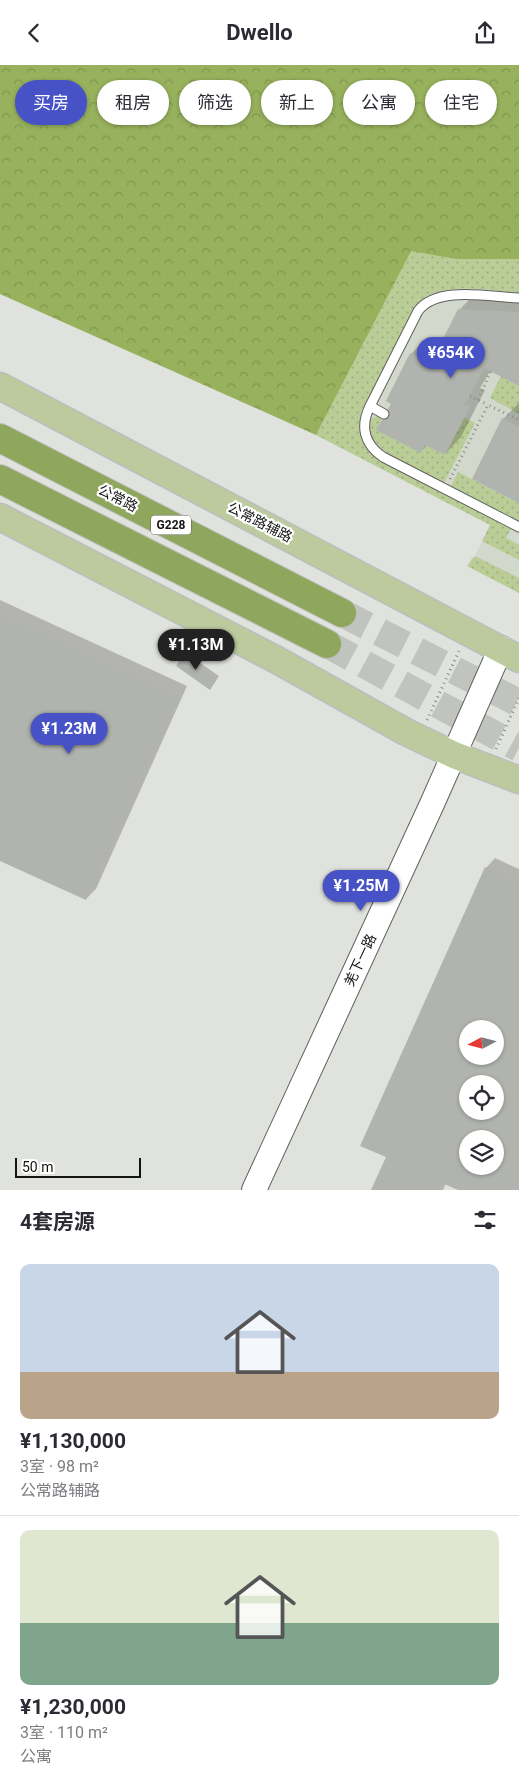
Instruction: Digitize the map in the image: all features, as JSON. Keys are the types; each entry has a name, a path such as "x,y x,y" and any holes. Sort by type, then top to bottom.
{"highway":[{"name":"公常路","path":"0,438 342,613"},
{"name":"G228","path":"0,479 326,644"}],"main road":[{"name":"公常路辅路","path":"0,386 510,653"},
{"path":"0,517 277,660 406,732 454,755 519,780"}],"street":[{"name":"羌下一路","path":"254,1190 454,755 510,653"}],"lane":[{"path":"519,298 445,295 425,303 418,311 370,406 364,428 372,448 382,457 519,527"},
{"path":"370,406 384,414"}],"path":[{"path":"478,400 491,371"},
{"path":"470,396 519,421"},
{"path":"445,489 488,405"},
{"path":"427,721 460,649"},
{"path":"494,752 519,698"}],"shaded area":[{"path":"411,250 456,259 519,259 519,593 467,566 472,557 474,558 490,525 316,435"}],"green space":[{"path":"0,65 519,65 519,259 456,259 411,251 316,435 0,294"},
{"path":"411,250 456,259 519,259 519,293 480,289 453,289 440,291 418,303 362,409 360,431 364,444 380,461 511,529 506,538 519,545 519,560 482,541 490,525 316,435"},
{"path":"501,376 519,386 519,414 490,398"},
{"path":"377,416 382,418 377,429 425,445 445,455 464,417 475,423 444,483 409,466 383,450 374,440 370,430 371,419"},
{"path":"458,472 519,503 519,521 451,486"},
{"path":"475,556 519,578 519,593 467,566"}],"building":[{"path":"458,309 519,312 519,386 484,368 468,401 466,400 464,404 470,407 445,455 425,445 421,453 376,430 391,404 386,401 410,353 427,361 426,363 430,365"},
{"path":"502,418 519,427 519,503 472,479"},
{"path":"0,614 179,696 86,900 0,861"},
{"path":"187,649 193,653 189,660 217,679 210,690 176,666"},
{"path":"485,867 519,883 519,1190 458,1190 442,1183 438,1190 371,1190 386,1157 360,1146"}],"tunnel":[{"path":"342,613 519,703"},
{"path":"327,644 519,748"}]}
